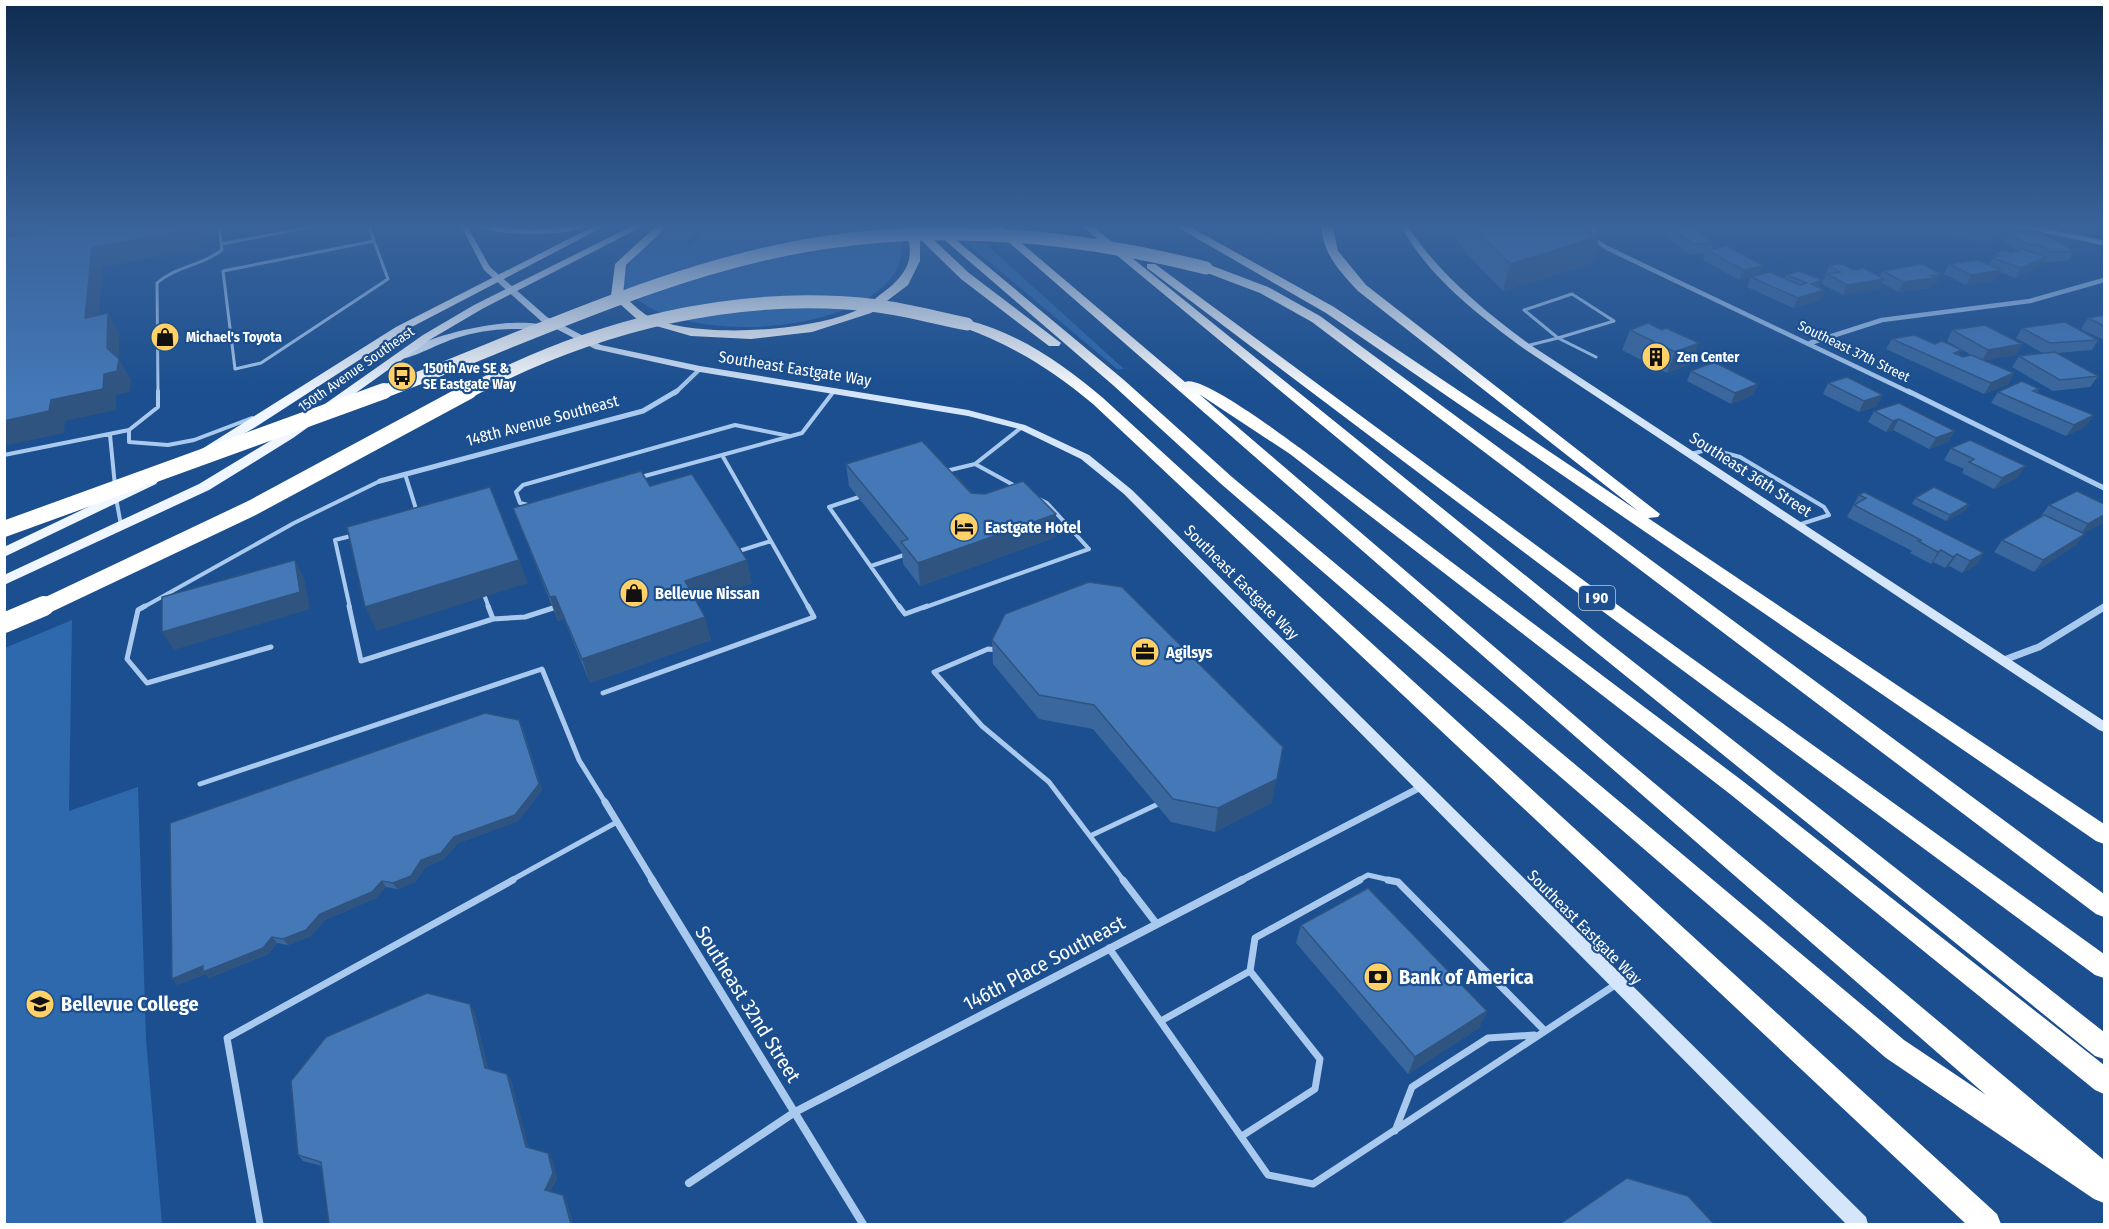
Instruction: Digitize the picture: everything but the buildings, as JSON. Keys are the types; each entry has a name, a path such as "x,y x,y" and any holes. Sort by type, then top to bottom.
{"highway":[{"path":"615,281 615,291 626,308 641,319 680,331 722,336 757,336 822,326 874,307 899,289 903,281"},
{"path":"4,529 304,421 675,281"},
{"path":"972,281 1068,354 1226,480 1895,1049 2104,1189"},
{"path":"998,281 1119,383 1226,480"},
{"path":"1060,281 1585,735 2104,1178"},
{"path":"1152,281 1366,459 1684,716 2104,1047"},
{"name":"I 90","path":"1171,281 1588,592 2104,966"},
{"path":"1241,281 1264,290 1316,319 2104,907"},
{"path":"1279,281 1330,310 1789,619 2104,835"},
{"path":"1356,281 1370,295 1789,619"},
{"path":"4,623 143,562 236,517 521,366 622,328 718,309 790,303 867,305 967,324 1031,350 1058,367 1098,401 1987,1224"},
{"path":"1156,364 1226,404 1295,451 1746,795 2104,1081"}],"main road":[{"name":"150th Avenue Southeast","path":"117,499 272,411 400,329 492,281"},
{"name":"Southeast Eastgate Way","path":"502,281 544,319 565,332 598,347 700,369 968,413 1023,427 1085,457 1128,492 1859,1224"},
{"name":"150th Avenue Southeast","path":"122,527 246,463 428,337 529,281"},
{"name":"Southeast 36th Street","path":"1447,281 1480,313 1526,346 2104,727"},
{"path":"380,369 421,347 468,332 509,326 534,326 565,332"},
{"path":"4,553 117,499"},
{"path":"4,581 122,527"}],"street":[{"name":"Southeast 37th Street","path":"1678,281 1810,343 2104,488"},
{"path":"1810,343 1875,322 1908,316 1994,309 2048,299 2097,281"},
{"name":"148th Avenue Southeast","path":"380,481 643,411 671,397 700,369"},
{"path":"2004,660 2039,647 2104,607"},
{"name":"146th Place Southeast","path":"689,1183 795,1112 1422,787"},
{"name":"Southeast 32nd Street","path":"605,802 863,1224"}],"lane":[{"path":"4,455 129,430 158,407 158,281"},
{"path":"224,281 235,369 261,363 384,281"},
{"path":"1526,346 1560,339 1571,336 1614,321 1572,294 1524,310 1560,339 1596,357"},
{"path":"629,480 802,433 835,390"},
{"path":"129,430 129,442 168,445 194,440 272,411"},
{"path":"533,507 520,503 516,492 523,485 735,425 790,436"},
{"path":"943,471 975,464 1023,427"},
{"path":"110,435 122,527"},
{"path":"1691,454 1710,449 1740,457 1824,507 1829,515 1798,525"},
{"path":"603,693 814,617 722,454"},
{"path":"975,464 1023,490"},
{"path":"661,471 667,482"},
{"path":"405,474 418,517"},
{"path":"271,647 147,683 127,659 138,610 294,523 380,481"},
{"path":"859,497 829,507 905,614 1089,549 1047,503 1033,496"},
{"path":"366,531 335,540 361,661 493,619 525,617 553,608"},
{"path":"733,553 771,540"},
{"path":"871,566 904,555"},
{"path":"485,597 493,619"},
{"path":"999,651 988,649 934,672 982,726 1049,782 1156,923"},
{"path":"200,784 542,669 579,760 605,802"},
{"path":"1090,837 1156,805"},
{"path":"260,1224 227,1038 617,822"},
{"path":"1242,1136 1315,1089 1320,1059 1250,971 1254,938 1368,875 1398,882 1544,1030"},
{"path":"1109,948 1268,1174 1312,1184 1618,983"},
{"path":"1161,1021 1250,971"},
{"path":"1395,1131 1412,1088 1488,1038 1536,1035"}],"shaded area":[{"path":"623,281 886,281 881,289 844,310 797,323 745,327 694,322 651,308 622,284"},
{"path":"1012,281 1027,281 1124,369 1117,369"},
{"path":"72,620 69,811 138,787 146,1039 162,1224 5,1224 5,648"}],"place":[{"name":"Michael's Toyota","path":"165,337"},
{"name":"Zen Center","path":"1656,357"},
{"name":"150th Ave SE & SE Eastgate Way","path":"402,376"},
{"name":"Eastgate Hotel","path":"964,527"},
{"name":"Bellevue Nissan","path":"634,593"},
{"name":"Agilsys","path":"1145,652"},
{"name":"Bank of America","path":"1378,977"},
{"name":"Bellevue College","path":"40,1004"}]}
